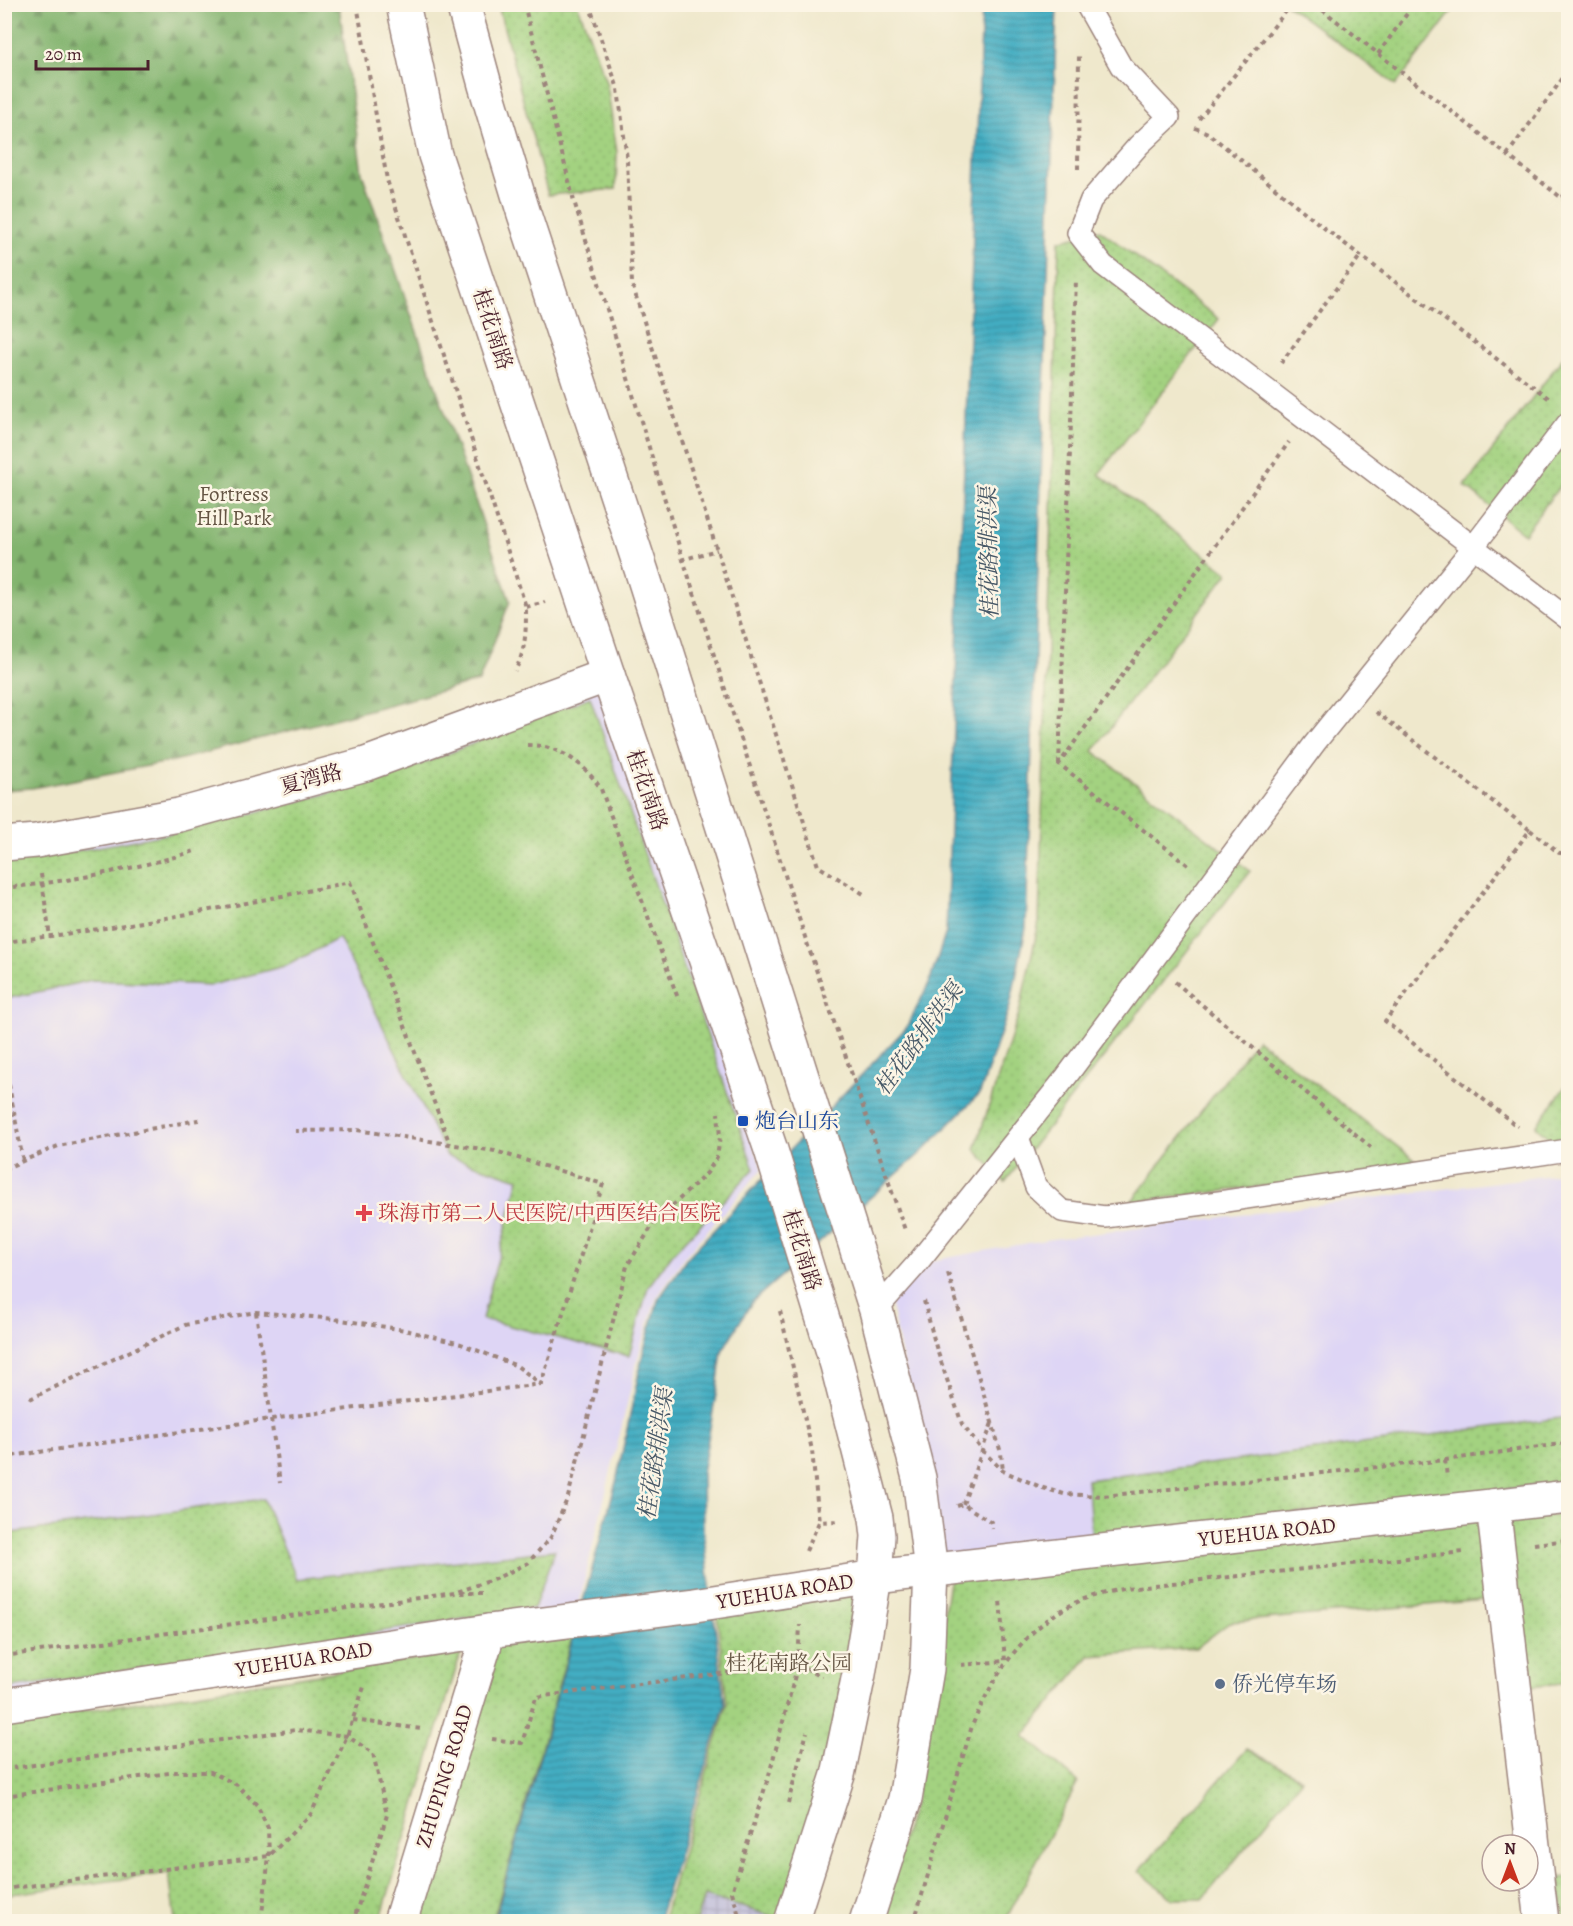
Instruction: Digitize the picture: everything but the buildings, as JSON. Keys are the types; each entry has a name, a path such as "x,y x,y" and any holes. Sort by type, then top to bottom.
{"main road":[{"name":"桂花南路","path":"402,4 435,154 608,675 771,1150 837,1365 876,1518 878,1536 875,1577 860,1669 838,1775 790,1922"},
{"path":"463,4 523,211 642,572 876,1310 919,1478 931,1570 927,1669 905,1799 866,1922"},
{"name":"夏湾路","path":"20,842 179,816 366,764 608,675"},
{"name":"YUEHUA ROAD","path":"4,1705 489,1631 695,1605 875,1577 1569,1497"},
{"path":"1493,1506 1542,1922"},
{"name":"ZHUPING ROAD","path":"400,1922 489,1631"}],"lane":[{"path":"1086,4 1121,66 1169,117 1139,145 1091,200 1078,233 1103,265 1569,619"},
{"path":"876,1310 938,1238 1066,1077 1315,743 1474,546 1564,415"},
{"path":"1018,1137 1036,1187 1062,1211 1105,1217 1559,1152"}],"path":[{"path":"357,4 387,180 526,607 523,655 513,676"},
{"path":"524,4 574,201 669,514 805,937 890,1185 915,1266 936,1347 962,1424 982,1450 1003,1471 1042,1488 1064,1494 1103,1496 1445,1460 1569,1443"},
{"path":"589,4 618,89 627,159 632,284 818,866 867,896"},
{"path":"1292,4 1192,127 1208,133 1564,415"},
{"path":"1315,4 1569,203"},
{"path":"1378,54 1414,4"},
{"path":"1078,176 1079,50"},
{"path":"1507,154 1569,71"},
{"path":"1562,198 1569,189"},
{"path":"1059,764 1078,233"},
{"path":"1263,387 1361,255"},
{"path":"1059,764 1305,419"},
{"path":"1354,695 1559,853 1569,853"},
{"path":"524,745 553,749 575,760 590,772 601,789 681,1008"},
{"path":"1059,764 1211,883"},
{"path":"1530,830 1385,1021 1559,1152"},
{"path":"20,842 42,885 50,937"},
{"path":"4,888 42,885 171,858 205,848"},
{"path":"4,942 50,937 350,882 450,1144"},
{"path":"1151,962 1404,1175"},
{"path":"4,1058 23,1161"},
{"path":"4,1656 454,1593 495,1579 528,1563 551,1537 568,1497 627,1266 654,1223 707,1173 717,1158 720,1137 717,1107"},
{"path":"4,1169 58,1146 202,1119"},
{"path":"295,1131 357,1130 495,1151 603,1184 541,1384"},
{"path":"938,1238 1001,1453 1003,1471"},
{"path":"779,1305 812,1450 819,1522"},
{"path":"30,1399 184,1325 256,1312 335,1319 405,1330 461,1344 518,1366 541,1384"},
{"path":"256,1312 279,1483"},
{"path":"4,1456 541,1384"},
{"path":"963,1504 992,1422"},
{"path":"914,1922 972,1726 982,1702 1005,1661 1035,1632 1073,1604 1102,1593 1126,1588 1569,1540"},
{"path":"741,1922 732,1892 769,1775 798,1664 802,1588"},
{"path":"4,1889 269,1856 311,1814 347,1736 366,1682 365,1605"},
{"path":"536,1697 798,1664"},
{"path":"786,1811 810,1721"},
{"path":"4,1769 296,1730 347,1736 373,1753 387,1815 353,1922"},
{"path":"4,1796 176,1772 211,1772 237,1785 257,1805 268,1828 269,1856 261,1922"}],"shaded area":[{"name":"珠海市第二人民医院/中西医结合医院","path":"596,682 762,1169 684,1257 656,1299 640,1350 576,1616 5,1703 5,849"},
{"path":"1568,1173 1568,1492 946,1565 890,1300 919,1263 1045,1240"},
{"path":"704,1896 791,1920 696,1922"}],"green space":[{"name":"Fortress Hill Park","path":"5,4 339,5 362,173 510,601 479,681 174,761 32,788 5,790"},
{"path":"498,5 578,5 607,85 617,153 616,189 548,195"},
{"path":"1287,5 1457,5 1396,85"},
{"path":"1100,230 1219,319 1099,474 1228,573 1093,751 1250,871 1005,1182 975,1149 1019,1013 1039,922 1059,241"},
{"path":"1568,351 1568,475 1524,534 1465,486"},
{"path":"590,697 754,1169 674,1252 648,1287 629,1356 482,1319 519,1179 447,1156 339,938 288,965 212,985 92,980 5,999 4,861 38,858 189,830 384,779"},
{"path":"1257,1039 1424,1167 1131,1202"},
{"path":"1568,1083 1568,1156 1536,1126"},
{"path":"1568,1417 1568,1482 1092,1537 1087,1480"},
{"path":"263,1499 297,1579 555,1550 534,1608 5,1689 5,1534"},
{"path":"1485,1513 1495,1599 1230,1622 1196,1648 1089,1656 1024,1736 1078,1782 1005,1921 876,1922 916,1797 950,1575"},
{"path":"1568,1513 1568,1682 1532,1687 1508,1521"},
{"name":"桂花南路公园","path":"860,1585 856,1669 787,1920 704,1896 696,1921 662,1922 727,1704 716,1606"},
{"path":"576,1623 493,1921 402,1922 490,1634"},
{"path":"461,1652 380,1921 175,1921 169,1873 5,1895 5,1723"},
{"path":"1247,1749 1302,1779 1203,1899 1173,1899 1139,1871"},
{"path":"1568,1877 1568,1921 1564,1921 1559,1878"}],"water":[{"name":"桂花路排洪渠","path":"982,5 1057,5 1026,928 1010,1006 980,1093 922,1152 752,1302 722,1351 702,1473 703,1529 725,1705 658,1921 494,1922 616,1482 643,1353 658,1300 687,1258 907,1027 929,983 946,932"}],"place":[{"name":"炮台山东","path":"743,1121"},
{"name":"珠海市第二人民医院/中西医结合医院","path":"364,1213"},
{"name":"侨光停车场","path":"1220,1684"}]}
